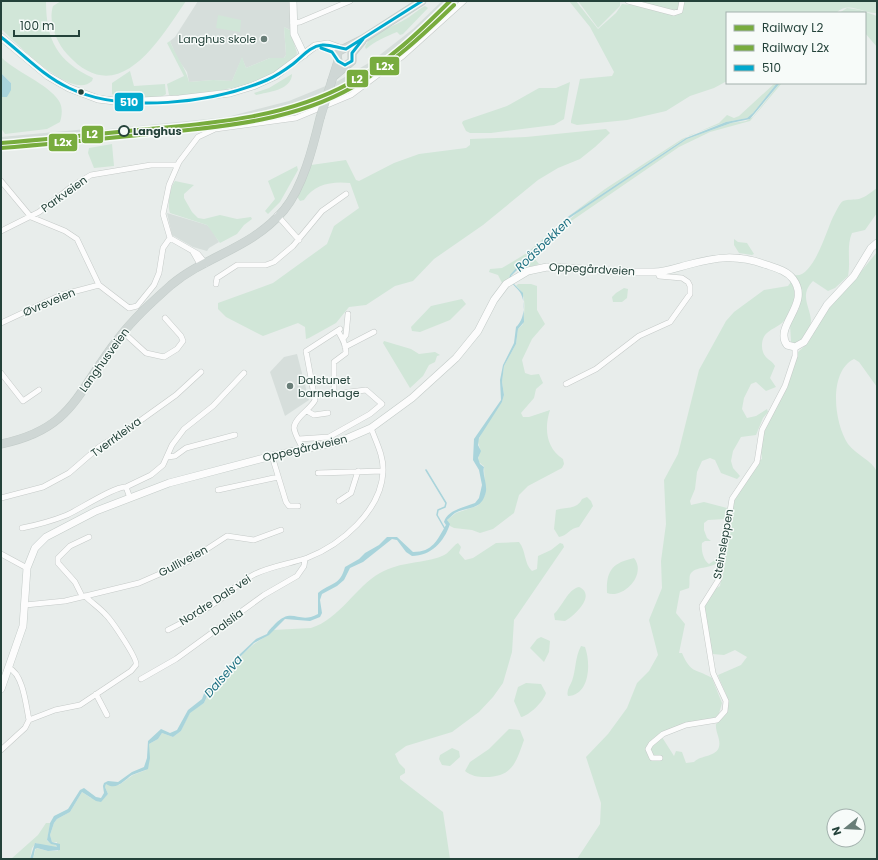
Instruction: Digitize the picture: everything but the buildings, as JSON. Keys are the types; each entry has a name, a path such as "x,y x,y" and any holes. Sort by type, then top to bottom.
{"main road":[{"path":"292,1 295,38 307,52"},
{"path":"1,37 48,76 69,88 98,99 123,102 200,97 241,90 275,76 315,46 324,44 343,55 363,39 422,1"},
{"name":"Langhusveien","path":"1,444 31,436 60,419 73,405 123,332 170,286 244,242 252,239 276,217 292,195 307,166 320,118 343,55"},
{"path":"795,347 804,342 827,305 854,276 871,248 877,243"},
{"name":"Oppegårdveien","path":"1,689 21,636 25,605 27,568 36,548 46,538 96,511 194,475 341,440 371,428 412,398 456,358 478,331 494,300 506,284 534,269 547,267 658,272 716,258 732,257 757,261 784,272 793,279 798,291 796,308 783,334 787,344 795,347"}],"street":[{"path":"293,23 300,22 350,1"},
{"path":"204,265 192,251 170,238 165,225 163,209 170,180 177,165 195,140 207,132 215,129 296,118 351,95 403,56 464,1"},
{"path":"628,1 674,13 680,11 682,1"},
{"name":"Parkveien","path":"1,231 31,217 91,175 146,165 177,165"},
{"path":"1,181 31,217 65,231 78,239 99,285 126,307 131,308 139,304 156,282 163,248 170,238"},
{"path":"216,284 217,278 237,265 271,264 299,240 322,211 346,194"},
{"path":"276,217 299,240"},
{"path":"566,384 596,369 639,336 670,322 690,294 690,286 688,282 682,278 659,276 658,272"},
{"name":"Øvreveien","path":"1,323 61,295 99,285"},
{"path":"343,339 346,335 348,314"},
{"path":"123,332 146,353 164,357 177,349 183,341 181,336 164,318"},
{"path":"303,449 294,426 295,422 312,406 315,396 306,358 306,351 339,330 343,339 346,353 334,362 334,393"},
{"path":"345,347 374,332"},
{"name":"Steinsleppen","path":"660,758 652,758 648,750 649,745 659,737 686,725 717,720 724,711 726,701 714,675 702,606 719,578 732,499 757,462 762,430 785,386 794,356 795,347"},
{"name":"Tverrkleiva","path":"1,498 43,487 69,473 99,447 130,428 176,395 201,372"},
{"path":"1,373 20,400 26,400 39,390"},
{"path":"22,528 51,521 90,504 119,487 126,487 154,473 163,465 168,457 172,445 184,428 212,406 244,373"},
{"path":"299,439 329,437 370,414 382,404 366,390 340,393"},
{"path":"307,411 314,415 328,413"},
{"name":"Nordre Dals vei","path":"168,630 220,600 236,585 253,575 275,566 305,559 337,542 368,511 380,492 383,471 381,454 371,428"},
{"path":"168,457 175,456 186,448 234,435"},
{"path":"272,456 286,502 289,506 298,506"},
{"path":"339,501 351,493 358,471"},
{"path":"318,473 383,471"},
{"path":"218,490 278,477"},
{"path":"126,487 130,498"},
{"name":"Gulliveien","path":"25,605 66,601 139,583 187,562 227,536 254,540 282,530"},
{"path":"29,720 54,710 76,707 131,671 137,662 109,618 84,596 75,582 58,562 58,558 70,546 89,537"},
{"path":"1,554 27,568"},
{"name":"Dalslia","path":"141,679 176,659 264,595 296,576 304,566 305,559"},
{"path":"1,750 26,728 29,720 19,677 14,670 9,668"},
{"path":"96,694 107,715"}],"shaded area":[{"path":"198,1 290,1 290,30 284,27 286,55 283,59 270,58 246,68 242,58 232,81 213,80 189,82 187,72 177,58 170,41 175,37"},
{"path":"442,1 454,1 401,51 342,89 292,110 233,124 228,122 1,146 1,137 98,128 99,130 227,117 289,101 338,81 372,61 413,29"},
{"path":"167,213 207,225 219,242 207,251 193,247 172,235"},
{"name":"Dalstunet barnehage","path":"297,354 309,400 285,416 270,372 284,357"}],"green space":[{"path":"1,1 46,1 48,27 56,48 70,64 93,78 92,81 83,85 71,83 58,77 31,57 1,29"},
{"path":"61,1 186,1 163,35 135,64 120,73 103,76 86,70 67,54 59,44 52,25 52,12 53,6"},
{"path":"569,1 576,1 598,29 616,13 622,4 640,6 642,1 877,1 877,13 856,8 841,9 837,12 726,12 726,82 714,88 690,96 666,111 627,120 577,125 571,123 571,121 580,79 612,76 614,72 590,27"},
{"path":"578,1 620,1 620,6 598,28"},
{"path":"425,6 428,8 403,34 400,35 397,32 384,37 366,49 365,47 368,42 377,34 399,23"},
{"path":"847,8 866,12 841,12"},
{"path":"866,12 877,16 877,47 866,34"},
{"path":"218,15 241,20 240,32 216,28"},
{"path":"284,27 290,30 297,53 289,64 276,74 259,81 222,90 172,96 169,95 167,84 184,76 167,43 170,41 189,82 213,80 232,81 242,57 246,68 270,58 284,58 286,55"},
{"path":"1,57 15,68 40,83 54,95 59,101 62,109 60,122 47,129 5,134 1,128 1,97 7,97 11,83 1,73"},
{"path":"130,71 134,86 165,84 166,94 155,98 130,99 112,94 112,83"},
{"path":"292,74 288,84 284,87 256,95 254,93 269,88"},
{"path":"570,82 564,119 554,125 491,133 470,133 466,131 462,123 463,121 507,106 539,88 556,88"},
{"path":"774,84 776,84 753,113 747,118 726,122 698,132 719,123 727,115 734,118 739,116"},
{"path":"779,84 781,84 750,121 710,132 679,147 564,226 540,249 535,259 539,264 524,269 522,267 535,251 579,211 687,139 731,123 746,121 753,117"},
{"path":"606,129 610,133 580,159 558,168 538,180 483,225 434,259 413,281 395,286 366,305 349,307 336,323 309,338 306,339 305,327 298,323 263,336 226,317 218,309 218,303 273,283 327,244 334,226 359,208 350,183 330,183 318,187 313,190 304,200 300,201 296,195 302,188 311,165 346,160 356,180 359,181 394,163 419,154 466,148 470,145 470,139 526,137"},
{"path":"688,137 569,216 605,189 682,139"},
{"path":"112,144 114,166 94,168 88,153 89,148"},
{"path":"297,166 298,170 280,202 268,214 265,211 275,199 268,181"},
{"path":"175,181 194,185 184,194 184,198 192,212 198,218 204,219 220,215 237,219 251,217 252,219 244,225 237,234 220,243 207,225 170,213 170,196"},
{"path":"877,188 877,213 865,230 852,233 850,238 848,276 835,288 828,291 813,281 809,286 806,296 811,320 810,327 806,334 796,344 791,342 790,324 799,309 801,299 794,275 801,274 807,270 813,262 833,217 842,202 845,200 862,198"},
{"path":"569,216 533,249 510,275 509,280 502,283 498,275 489,272 490,269 502,268 527,253"},
{"path":"734,239 738,242 747,243 754,254 739,253 734,245"},
{"path":"877,252 877,387 859,362 854,359 846,366 840,375 836,398 839,424 843,435 851,448 868,461 877,472 877,859 577,859 600,824 601,803 586,757 608,734 627,708 637,683 649,671 658,655 649,620 662,588 661,561 666,524 664,480 678,454 699,370 726,321 734,312 764,290 788,286 791,282 795,292 795,298 790,313 783,322 765,335 762,343 762,350 764,354 775,366 770,378 776,387 766,391 756,382 751,384 744,398 742,409 747,418 756,416 767,409 768,412 763,418 756,435 741,437 733,451 731,461 733,468 740,476 737,479 721,473 715,460 710,458 702,461 697,472 695,489 690,501 691,505 704,502 727,508 725,519 708,520 704,523 704,530 707,538 711,541 705,541 702,543 702,552 709,564 715,560 720,550 719,561 712,566 692,572 690,575 689,588 680,591 676,613 685,624 679,653 682,653 691,668 712,678 722,703 718,717 660,734 674,756 676,751 682,752 686,763 694,762 700,758 715,753 719,747 716,724 727,711 728,700 718,675 741,665 747,657 735,650 724,655 712,654 703,605 715,589 720,586 732,502 762,459 761,452 764,428 788,383 798,352 808,343 831,302 855,279"},
{"path":"518,284 531,284 537,286 537,310 545,324 532,339 522,360 525,373 531,375 539,374 543,383 536,389 534,398 521,413 523,417 529,417 550,410 547,424 548,437 553,449 563,459 564,464 562,468 528,486 519,495 514,513 493,529 480,533 472,530 454,528 450,526 447,520 456,513 477,506 485,495 484,466 478,460 480,451 478,441 486,424 502,402 504,395 502,382 504,366 516,344 518,329 523,324 524,298 520,289 516,286"},
{"path":"624,288 628,289 627,298 622,302 613,302 612,297"},
{"path":"462,299 466,304 450,320 420,332 412,331 411,327 431,306"},
{"path":"384,341 411,349 419,354 435,352 440,355 437,356 435,362 429,365 423,376 410,388 383,343"},
{"path":"587,497 593,506 579,527 559,537 554,529 556,510 574,507 580,503 582,499"},
{"path":"519,542 523,549 529,568 532,571 537,569 538,556 551,550 560,543 563,544 564,547 514,620 512,652 503,683 493,697 479,712 452,732 406,746 395,754 399,763 405,769 405,773 400,776 400,779 443,812 450,859 33,859 36,848 48,851 58,851 57,842 52,842 50,835 54,823 57,819 70,812 82,792 91,798 103,799 108,794 105,787 106,784 119,785 133,775 146,770 149,744 158,739 162,733 173,737 181,731 190,712 204,703 208,694 222,677 236,666 243,654 273,630 311,628 321,624 339,610 371,579 380,573 396,566 435,559 447,553 458,543 461,547 459,553 465,560 473,558 496,543"},
{"path":"634,558 638,571 632,584 620,592 614,594 607,593 609,574 612,569 620,562"},
{"path":"579,587 586,595 582,605 574,615 565,621 555,620 554,614 568,595 575,588"},
{"path":"541,637 550,641 549,652 544,662 530,648 537,639"},
{"path":"581,646 585,647 587,654 587,677 581,690 568,696 568,690 572,681"},
{"path":"526,683 541,684 546,693 536,708 521,717 514,701 518,687"},
{"path":"509,729 520,730 524,740 516,761 508,771 494,776 480,777 465,771 470,762 489,749"},
{"path":"452,748 459,751 460,757 450,766 442,765 439,759 440,755"},
{"path":"46,823 50,823 47,841 55,844 57,847 47,847 36,843 32,848 30,859 11,859 38,835"}],"water":[{"path":"1,73 11,83 11,90 7,97 1,97"},
{"name":"Roåsbekken","path":"776,84 779,84 750,119 731,123 687,139 568,219 511,276 513,283 523,293 523,298 509,279 510,275 533,249 569,216 686,138 726,122 747,118 753,113"},
{"name":"Dalselva","path":"524,309 524,322 518,329 516,344 504,366 502,382 504,395 502,402 479,438 478,445 481,451 478,458 480,464 484,467 486,488 484,498 481,502 473,507 455,513 447,520 450,524 444,537 436,547 425,554 412,556 406,552 397,540 392,539 363,562 350,568 344,580 337,586 322,594 320,600 322,613 320,617 310,621 285,619 269,635 254,643 241,656 236,666 222,677 218,685 208,694 204,703 190,713 181,731 173,737 162,733 158,739 149,744 150,758 148,769 132,775 117,786 110,786 106,784 105,787 108,794 101,802 96,801 82,792 70,812 57,819 54,823 50,835 52,842 60,844 60,850 48,851 37,848 35,849 33,859 30,859 35,843 57,847 47,840 50,823 54,816 68,809 80,790 84,788 96,797 101,798 104,793 104,783 108,781 118,782 132,772 144,767 147,758 148,741 161,729 170,733 177,730 188,710 202,699 205,691 238,656 256,639 267,634 281,619 286,616 305,618 318,614 318,593 338,581 345,567 379,545 387,537 397,537 413,552 425,550 437,540 446,525 444,522 446,518 452,512 475,503 479,498 482,485 479,470 473,460 474,439 501,400 500,380 503,365 514,343 516,327 521,320"}],"waterway":[{"path":"426,470 446,503 445,507 438,510 437,515 445,529"}],"rail line":[{"name":"L2","path":"1,143 226,121 277,111 302,104 350,83 377,66 415,35 450,1"},
{"name":"L2x","path":"1,148 201,129 254,121 305,108 330,99 367,78 393,59 454,5"}],"transit line":[{"name":"510","path":"1,37 42,71 69,88 91,96 115,101 141,103 168,102 221,95 267,80 284,71 314,47 328,45 346,49 422,1"},
{"name":"510","path":"321,48 332,52 338,61 345,65 352,61 352,53 363,39"}],"place":[{"name":"Langhus skole","path":"264,39"},
{"name":"Langhus","path":"124,131"},
{"name":"Dalstunet barnehage","path":"290,386"}]}
